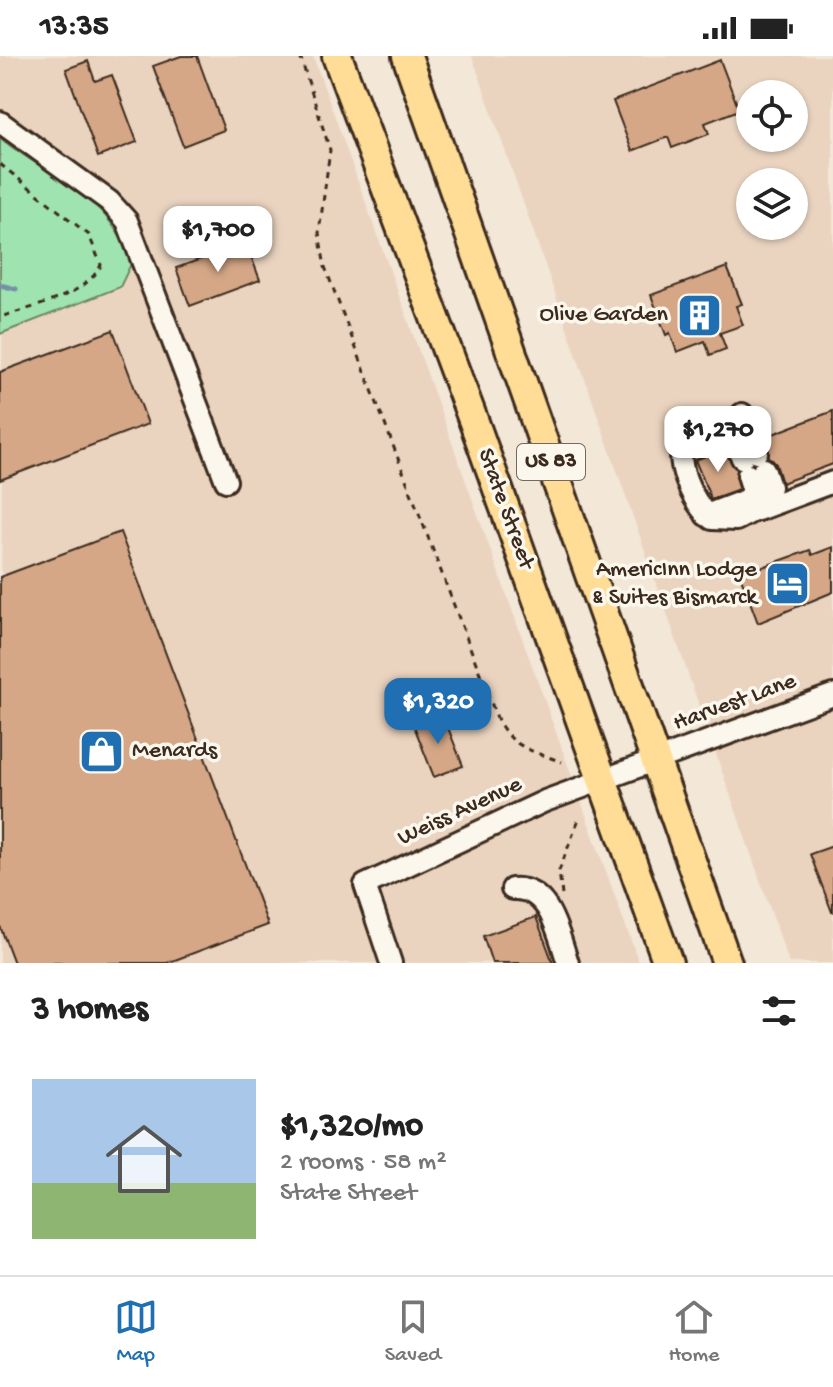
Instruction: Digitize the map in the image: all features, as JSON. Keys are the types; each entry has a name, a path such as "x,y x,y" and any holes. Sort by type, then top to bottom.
{"highway":[{"name":"State Street","path":"337,56 668,963"},
{"name":"US 83","path":"407,56 727,963"}],"street":[{"path":"0,122 97,191 127,221 226,481"},
{"path":"735,417 769,494 758,510"},
{"path":"687,435 680,444 679,455 698,505 709,517 727,522 833,482"},
{"path":"709,517 748,499 753,491 753,463"},
{"name":"Harvest Lane","path":"655,761 833,695"},
{"name":"Weiss Avenue","path":"391,963 365,885 520,811 655,761"},
{"path":"512,889 529,889 541,897 566,961"}],"path":[{"path":"300,56 330,150 319,233 325,267 501,726 525,750 562,762"},
{"path":"0,164 89,235 101,265 95,278 82,287 0,317"},
{"path":"565,907 559,871 580,816"}],"shaded area":[{"path":"0,56 313,56 639,963 0,963 3,140 0,138"},
{"path":"472,56 833,56 833,963 789,963"}],"green space":[{"path":"0,138 94,204 122,240 131,264 120,287 0,334"}],"building":[{"path":"181,56 197,56 224,130 183,146 153,66"},
{"path":"720,60 736,102 736,111 705,123 709,134 672,148 668,137 632,151 613,101"},
{"path":"88,61 95,81 112,75 137,142 98,157 66,69"},
{"path":"246,243 260,280 190,306 176,268"},
{"name":"Olive Garden","path":"727,267 742,304 736,306 743,325 720,333 726,349 710,355 705,341 677,352 670,333 666,335 651,295"},
{"path":"113,330 148,424 0,480 0,372"},
{"path":"833,411 833,464 782,483 776,464 769,457 765,437"},
{"path":"724,449 737,469 739,489 711,499 695,460"},
{"name":"Menards","path":"120,532 268,925 167,963 14,963 0,926 0,577"},
{"name":"AmericInn Lodge & Suites Bismarck","path":"833,547 833,592 758,623 740,575 810,550 812,555"},
{"path":"443,715 463,766 434,777 414,726"},
{"path":"833,846 833,912 832,912 810,854"},
{"path":"536,917 553,963 492,963 483,936"}],"waterway":[{"path":"0,285 16,289"}],"place":[{"name":"Olive Garden","path":"699,315"},
{"name":"AmericInn Lodge & Suites Bismarck","path":"788,584"},
{"name":"Menards","path":"101,751"}]}
